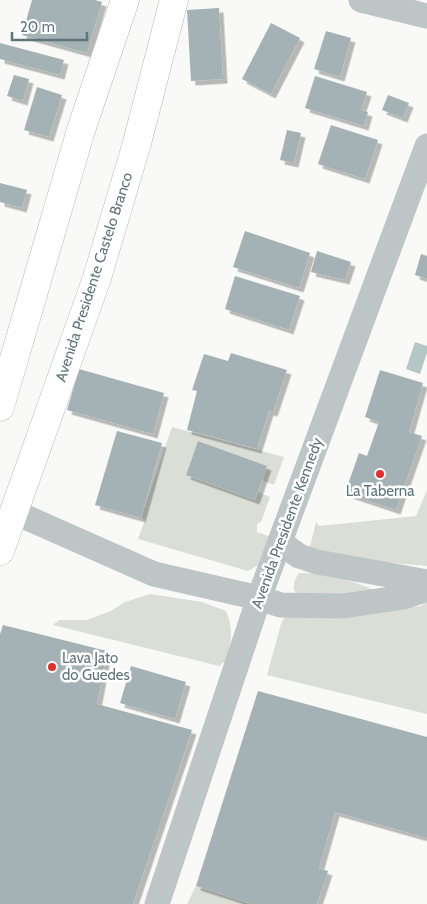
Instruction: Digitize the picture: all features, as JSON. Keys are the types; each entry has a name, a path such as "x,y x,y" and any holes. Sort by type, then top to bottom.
{"main road":[{"path":"0,407 82,130 125,0"},
{"name":"Avenida Presidente Castelo Branco","path":"0,551 97,278 137,143 174,0"}],"street":[{"path":"361,0 427,16"},
{"name":"Avenida Presidente Kennedy","path":"157,904 259,598 427,146"},
{"path":"14,512 154,574 259,598 281,605 343,606 404,597 427,589"},
{"path":"280,543 299,556 317,562 427,582"}],"shaded area":[{"path":"415,342 427,346 427,353 420,374 406,369"},
{"path":"172,427 284,457 274,485 262,480 266,466 198,441 186,475 254,500 258,492 270,497 261,522 257,524 257,532 269,536 258,565 248,571 138,539 145,520 141,518"},
{"path":"427,490 427,566 370,561 316,553 310,547 316,522 319,526 416,516"},
{"path":"299,573 340,578 378,592 364,594 299,594 294,591 294,588"},
{"path":"150,594 202,602 226,611 231,630 227,660 219,666 53,625 59,620 87,620 111,611 125,602"},
{"path":"427,600 427,714 267,675 285,616 351,616 421,606"},
{"path":"196,886 252,904 187,904"}],"building":[{"path":"32,0 95,0 102,2 87,53 22,35"},
{"path":"219,8 223,79 191,81 187,10"},
{"path":"271,23 300,38 271,94 242,79"},
{"path":"326,31 351,38 340,77 314,69"},
{"path":"0,43 64,60 60,75 0,59"},
{"path":"14,75 29,79 23,101 7,96"},
{"path":"315,76 367,92 361,110 368,112 364,126 305,108"},
{"path":"37,87 62,95 49,137 24,130"},
{"path":"388,95 409,103 403,118 382,110"},
{"path":"331,125 378,140 365,179 318,164"},
{"path":"287,130 301,133 294,163 280,160"},
{"path":"0,183 27,190 22,208 0,202"},
{"path":"245,231 310,253 299,288 233,267"},
{"path":"317,251 351,262 345,280 311,272"},
{"path":"421,254 427,256 427,279 415,275"},
{"path":"235,276 300,296 289,330 225,309"},
{"path":"231,353 287,370 273,412 269,411 257,449 187,430 197,391 192,390 204,354 228,361"},
{"path":"79,369 164,393 153,434 67,410"},
{"name":"La Taberna","path":"380,370 423,383 409,432 422,436 396,510 345,493 359,453 367,456 379,422 365,417"},
{"path":"117,431 162,443 141,518 95,505"},
{"path":"198,441 267,466 255,500 186,475"},
{"path":"3,625 107,651 97,704 192,730 133,904 0,904 0,634"},
{"path":"131,666 186,682 175,719 120,703"},
{"path":"258,691 427,737 427,838 335,812 319,868 328,871 317,904 252,904 196,886"}],"place":[{"name":"La Taberna","path":"380,474"},
{"name":"Lava Jato do Guedes","path":"52,667"}]}
